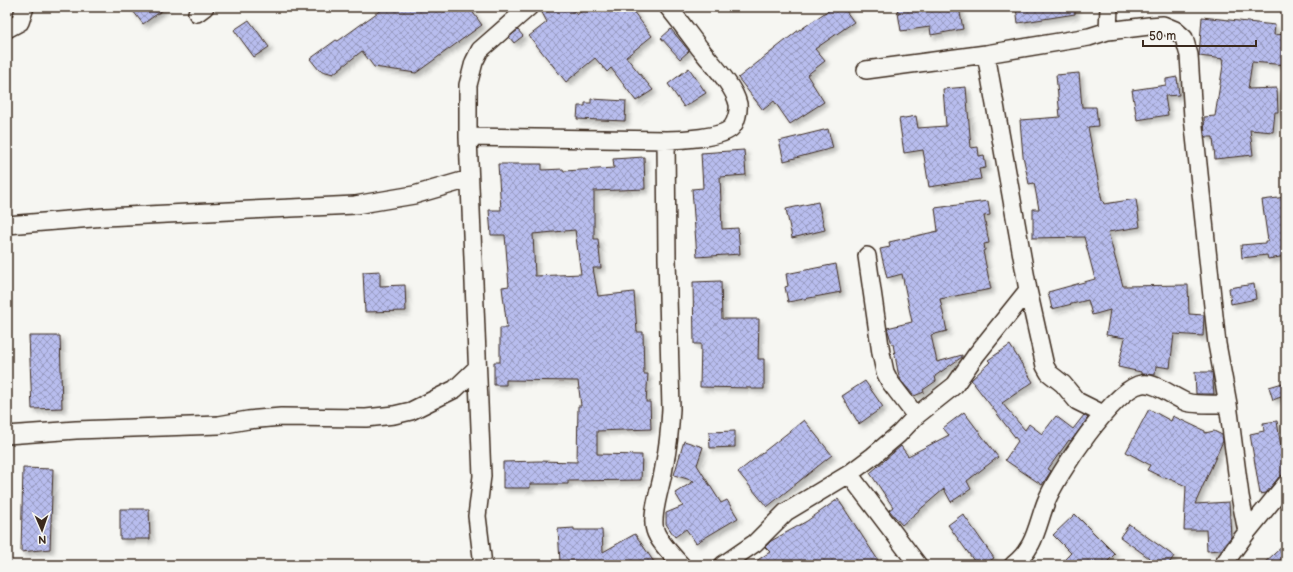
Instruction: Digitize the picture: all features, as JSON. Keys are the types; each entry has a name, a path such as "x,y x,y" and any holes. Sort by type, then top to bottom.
{"street":[{"path":"7,29 20,22 25,7"},
{"path":"482,565 481,544 476,516 482,476 469,179 468,85 474,62 480,50 529,7"},
{"path":"468,137 666,140 693,139 714,135 731,128 736,119 738,105 722,75 668,7"},
{"path":"1108,31 1109,7"},
{"path":"866,70 986,54 1089,37 1108,31 1163,25 1175,30 1184,38 1188,55 1193,118 1217,344 1228,404 1240,496 1247,532"},
{"path":"986,54 1028,290 1045,366 1049,373 1062,384 1077,401 1103,414"},
{"path":"666,140 667,259 671,409 670,432 654,516 655,529 658,536 681,565"},
{"path":"7,225 105,217 355,205 414,195 469,179"},
{"path":"867,256 881,353 886,372 890,382 916,416"},
{"path":"724,565 755,543 786,512 849,474 873,456 899,434 916,416 955,385 976,355 1028,290"},
{"path":"7,435 76,430 219,425 248,420 282,417 366,418 394,415 411,411 455,389 477,368"},
{"path":"1013,565 1029,549 1037,533 1046,502 1066,463 1103,414 1135,386 1143,384 1162,389 1187,402 1228,404"},
{"path":"849,474 918,565"},
{"path":"1223,565 1247,532 1286,484"}],"building":[{"path":"130,7 167,7 143,24"},
{"path":"385,7 469,7 482,25 416,73 374,67 362,51 333,74 319,70 310,59"},
{"path":"539,7 570,7 577,15 586,7 630,7 652,36 626,57 653,90 636,101 611,68 607,72 595,58 566,82 529,36 547,22"},
{"path":"833,7 843,7 854,22 815,49 825,61 807,75 824,102 790,124 774,101 763,110 738,78 800,29"},
{"path":"897,7 959,7 963,29 931,35 930,27 901,31"},
{"path":"1016,7 1075,7 1075,14 1018,23"},
{"path":"1202,17 1275,25 1274,35 1286,34 1286,65 1252,62 1248,89 1277,88 1278,112 1275,112 1273,132 1250,130 1253,155 1215,159 1213,137 1205,137 1204,117 1215,116 1224,59 1199,56"},
{"path":"249,20 269,47 254,57 234,30"},
{"path":"671,29 689,51 680,59 661,38"},
{"path":"518,30 523,36 514,43 509,37"},
{"path":"689,68 706,93 684,107 668,84"},
{"path":"1079,73 1082,107 1096,107 1098,126 1088,127 1102,201 1104,204 1136,199 1140,227 1108,232 1123,286 1188,285 1189,314 1204,315 1203,336 1174,334 1170,368 1156,366 1155,375 1141,374 1141,372 1118,367 1125,338 1106,335 1110,310 1092,315 1088,300 1052,309 1048,292 1095,279 1084,237 1033,238 1033,209 1039,209 1034,183 1029,184 1023,156 1020,120 1060,117 1056,75"},
{"path":"1177,77 1179,95 1165,96 1168,115 1137,120 1132,90 1166,85 1166,79"},
{"path":"966,87 971,148 978,147 979,156 984,155 986,168 979,169 981,179 929,187 923,150 904,153 899,119 916,116 918,128 946,126 943,89"},
{"path":"591,99 626,101 625,121 577,119 578,106 585,106 585,103 591,103"},
{"path":"828,129 833,148 784,161 779,141"},
{"path":"744,150 746,175 720,177 722,229 738,228 740,254 697,257 692,189 703,188 701,153"},
{"path":"644,157 645,189 594,191 594,239 598,239 601,268 593,268 598,296 634,292 637,332 643,332 644,374 648,374 646,402 650,402 651,429 597,431 597,454 642,455 641,480 568,481 568,484 530,484 530,488 503,488 503,462 577,462 578,406 581,406 578,381 506,380 506,385 494,385 494,362 500,362 500,328 507,328 502,287 509,286 505,235 491,235 489,210 501,210 498,164 542,164 542,170 563,169 564,171 614,168 613,159","holes":["575,230 581,274 535,276 533,234"]},
{"path":"1286,197 1286,256 1268,259 1267,255 1242,258 1241,245 1265,243 1265,241 1268,241 1262,200"},
{"path":"988,201 990,215 984,216 989,243 984,244 985,250 983,251 991,289 940,299 947,331 931,335 937,362 962,355 962,357 935,376 936,381 923,390 924,392 914,396 901,381 893,344 887,328 912,322 902,274 887,278 880,249 890,247 889,242 938,231 935,208"},
{"path":"818,202 825,230 792,238 786,209"},
{"path":"836,264 841,292 788,302 785,287 788,286 786,274"},
{"path":"380,271 380,286 405,285 406,311 365,312 363,272"},
{"path":"721,281 722,319 759,319 758,359 764,359 764,389 700,387 701,344 694,344 693,282"},
{"path":"1254,284 1256,299 1231,304 1229,288"},
{"path":"29,336 60,336 62,408 32,409"},
{"path":"1010,345 1033,382 1002,403 1025,430 1029,424 1042,434 1056,416 1073,429 1084,415 1088,418 1071,441 1069,440 1048,469 1051,471 1042,485 1005,460 1018,441 971,380 990,362 988,360"},
{"path":"1195,372 1212,372 1214,394 1196,394"},
{"path":"865,381 883,407 859,424 842,396"},
{"path":"1286,382 1286,395 1273,400 1269,387"},
{"path":"1149,409 1171,421 1173,416 1205,431 1205,433 1214,431 1222,435 1223,441 1195,504 1229,502 1231,537 1221,550 1207,551 1206,530 1184,530 1186,486 1147,470 1150,465 1126,452"},
{"path":"964,412 998,457 967,481 971,489 951,502 944,489 902,525 889,510 893,507 870,473 901,446 908,456 949,435 943,428"},
{"path":"804,420 832,455 767,507 738,472"},
{"path":"1277,421 1285,474 1279,477 1266,493 1260,494 1250,434 1264,431 1263,423"},
{"path":"735,431 735,447 710,448 709,432"},
{"path":"684,441 703,447 697,465 721,503 727,500 738,518 696,543 686,529 675,537 666,524 666,513 683,506 675,493 694,481 674,475"},
{"path":"23,468 53,469 50,549 21,552"},
{"path":"838,499 878,560 870,565 750,565 770,552 765,547 771,541 807,521"},
{"path":"120,509 149,509 150,539 120,539"},
{"path":"963,514 994,558 984,565 977,565 948,525"},
{"path":"1075,514 1115,554 1104,565 1059,565 1071,553 1053,535"},
{"path":"1129,524 1174,556 1168,565 1148,565 1152,560 1120,537"},
{"path":"574,528 574,530 602,530 603,552 635,534 656,565 611,565 614,562 560,562 558,529"},
{"path":"1286,543 1286,565 1262,565"}]}
